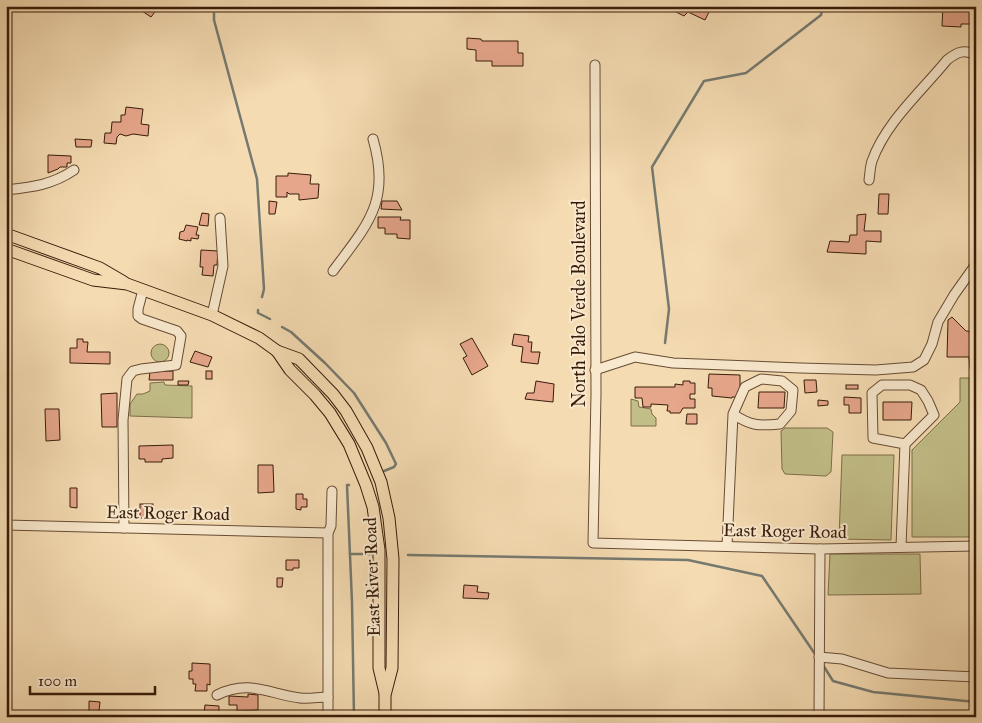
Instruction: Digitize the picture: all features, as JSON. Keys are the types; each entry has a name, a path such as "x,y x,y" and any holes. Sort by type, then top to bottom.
{"main road":[{"name":"East River Road","path":"6,234 100,268 127,284 212,315 259,338 277,351 299,359 333,394 367,448 380,482 389,518 392,559 392,668 385,695 385,717"},
{"name":"East River Road","path":"6,249 93,280 127,284"}],"street":[{"path":"869,180 871,162 884,137 897,118 956,52 962,51 976,55"},
{"name":"North Palo Verde Boulevard","path":"593,543 595,65"},
{"path":"334,271 360,235 376,206 380,185 379,159 373,139"},
{"path":"6,190 34,186 61,179 74,170"},
{"path":"212,315 223,266 220,218"},
{"path":"595,370 635,357 674,363 876,370 913,368 924,360 932,344 938,322 976,264"},
{"path":"124,528 123,420 127,378 133,371 176,365 181,342 180,333 177,331 138,316 143,290"},
{"path":"727,546 733,414 745,387 761,379 782,381 793,390 791,411 780,424 747,423 733,414"},
{"path":"901,547 905,444 934,415 921,390 910,385 882,385 872,393 873,438 905,444"},
{"path":"328,717 328,533 331,526 332,491"},
{"name":"East Roger Road","path":"6,525 328,533"},
{"name":"East Roger Road","path":"593,543 820,549 976,546"},
{"path":"819,717 820,549"},
{"path":"819,657 842,659 888,673 976,678"},
{"path":"217,695 230,688 247,687 301,698 328,697"}],"shaded area":[{"path":"160,344 166,347 169,353 166,359 160,362 154,359 151,353 154,347"},
{"path":"960,378 976,378 976,537 912,537 912,450 960,402"},
{"path":"164,382 165,385 192,386 192,418 130,416 130,404 137,394 150,391 150,383"},
{"path":"631,399 638,401 639,407 651,409 652,414 656,418 656,426 631,426"},
{"path":"785,428 827,428 833,432 831,472 826,476 785,474 782,469 781,431"},
{"path":"842,455 894,455 891,540 839,539"},
{"path":"830,554 920,554 921,594 828,595"}],"building":[{"path":"141,6 156,6 158,8 151,17 139,9"},
{"path":"674,6 712,6 705,20 688,12 684,16 672,10"},
{"path":"943,6 975,6 974,24 961,24 961,27 942,26"},
{"path":"467,38 481,39 482,41 518,41 518,53 523,53 523,66 492,66 492,61 476,61 476,50 467,49"},
{"path":"126,107 143,109 141,124 149,125 148,136 133,134 126,136 120,134 117,137 116,144 104,143 105,133 111,133 112,122 121,122 121,115 125,115"},
{"path":"75,139 92,140 91,147 76,147"},
{"path":"48,155 71,156 71,163 67,163 67,167 60,167 48,173"},
{"path":"288,173 311,175 310,184 319,184 318,198 299,200 299,194 289,194 287,192 287,197 276,197 276,176 288,176"},
{"path":"879,194 889,194 888,214 878,214"},
{"path":"269,201 277,202 275,214 269,214"},
{"path":"382,201 397,201 402,210 381,209"},
{"path":"202,213 209,214 208,226 199,225"},
{"path":"866,214 864,231 881,231 881,242 866,241 866,254 827,252 830,241 849,242 850,235 857,235 857,215"},
{"path":"378,217 401,217 400,220 410,220 410,239 397,238 397,234 385,234 385,228 378,228"},
{"path":"186,225 198,227 196,235 199,235 198,239 191,238 191,241 187,241 179,239 180,232 184,231"},
{"path":"201,250 218,251 217,265 214,265 213,276 202,275 203,267 200,267"},
{"path":"952,317 966,331 976,332 976,369 970,369 969,357 947,357 948,320"},
{"path":"514,334 529,336 528,342 532,342 531,352 540,352 538,364 521,362 523,347 512,345"},
{"path":"472,338 488,366 472,375 463,358 467,356 460,344"},
{"path":"77,339 83,339 83,342 88,342 87,352 110,352 110,364 70,363 70,348 77,348"},
{"path":"195,351 212,357 208,367 190,362"},
{"path":"173,371 173,380 149,380 150,372"},
{"path":"206,371 212,371 212,379 206,379"},
{"path":"709,374 740,375 740,397 712,396 712,388 708,388"},
{"path":"804,380 816,380 817,392 805,393"},
{"path":"178,381 189,381 188,385 178,385"},
{"path":"536,381 554,384 553,402 525,399 527,393 534,393"},
{"path":"683,381 695,383 695,394 690,394 690,399 695,399 695,408 683,408 680,413 670,413 670,411 667,411 668,405 651,404 651,407 643,407 642,398 635,398 635,387 675,387 675,384 683,385"},
{"path":"846,385 858,385 858,389 846,389"},
{"path":"759,392 785,392 784,408 758,408"},
{"path":"117,393 117,427 102,427 101,394"},
{"path":"844,397 861,398 861,413 849,413 849,405 844,405"},
{"path":"818,400 828,401 828,405 818,406"},
{"path":"883,402 912,402 911,420 883,420"},
{"path":"45,409 59,409 60,440 46,441"},
{"path":"687,414 697,414 697,424 686,424"},
{"path":"173,445 173,458 162,459 162,462 145,462 145,459 139,459 139,446"},
{"path":"258,465 273,465 274,492 258,493"},
{"path":"70,488 77,488 77,508 70,507"},
{"path":"296,494 303,494 303,499 307,499 307,507 301,507 301,510 296,509"},
{"path":"140,504 153,504 153,518 140,518"},
{"path":"286,560 299,560 299,568 286,570"},
{"path":"277,578 283,578 282,587 277,587"},
{"path":"464,585 478,586 477,592 489,593 488,599 463,598"},
{"path":"192,663 210,664 210,685 207,684 207,691 195,691 196,684 193,684 193,679 189,679"},
{"path":"248,694 258,695 258,710 237,711 237,705 229,705 229,696 248,697"},
{"path":"89,701 100,702 99,711 89,712"},
{"path":"205,705 219,706 219,713 204,713"}],"waterway":[{"path":"214,6 214,20 257,179 264,289 262,297"},
{"path":"665,343 669,309 652,167 704,81 746,73 821,15 823,6"},
{"path":"258,310 258,313 270,319"},
{"path":"282,327 291,332 325,363 354,393 386,443 396,464 394,467 384,471"},
{"path":"349,485 347,485 354,717"},
{"path":"350,554 371,554"},
{"path":"408,555 688,560 762,576 817,657"},
{"path":"823,665 833,681 873,692 976,702"}]}
